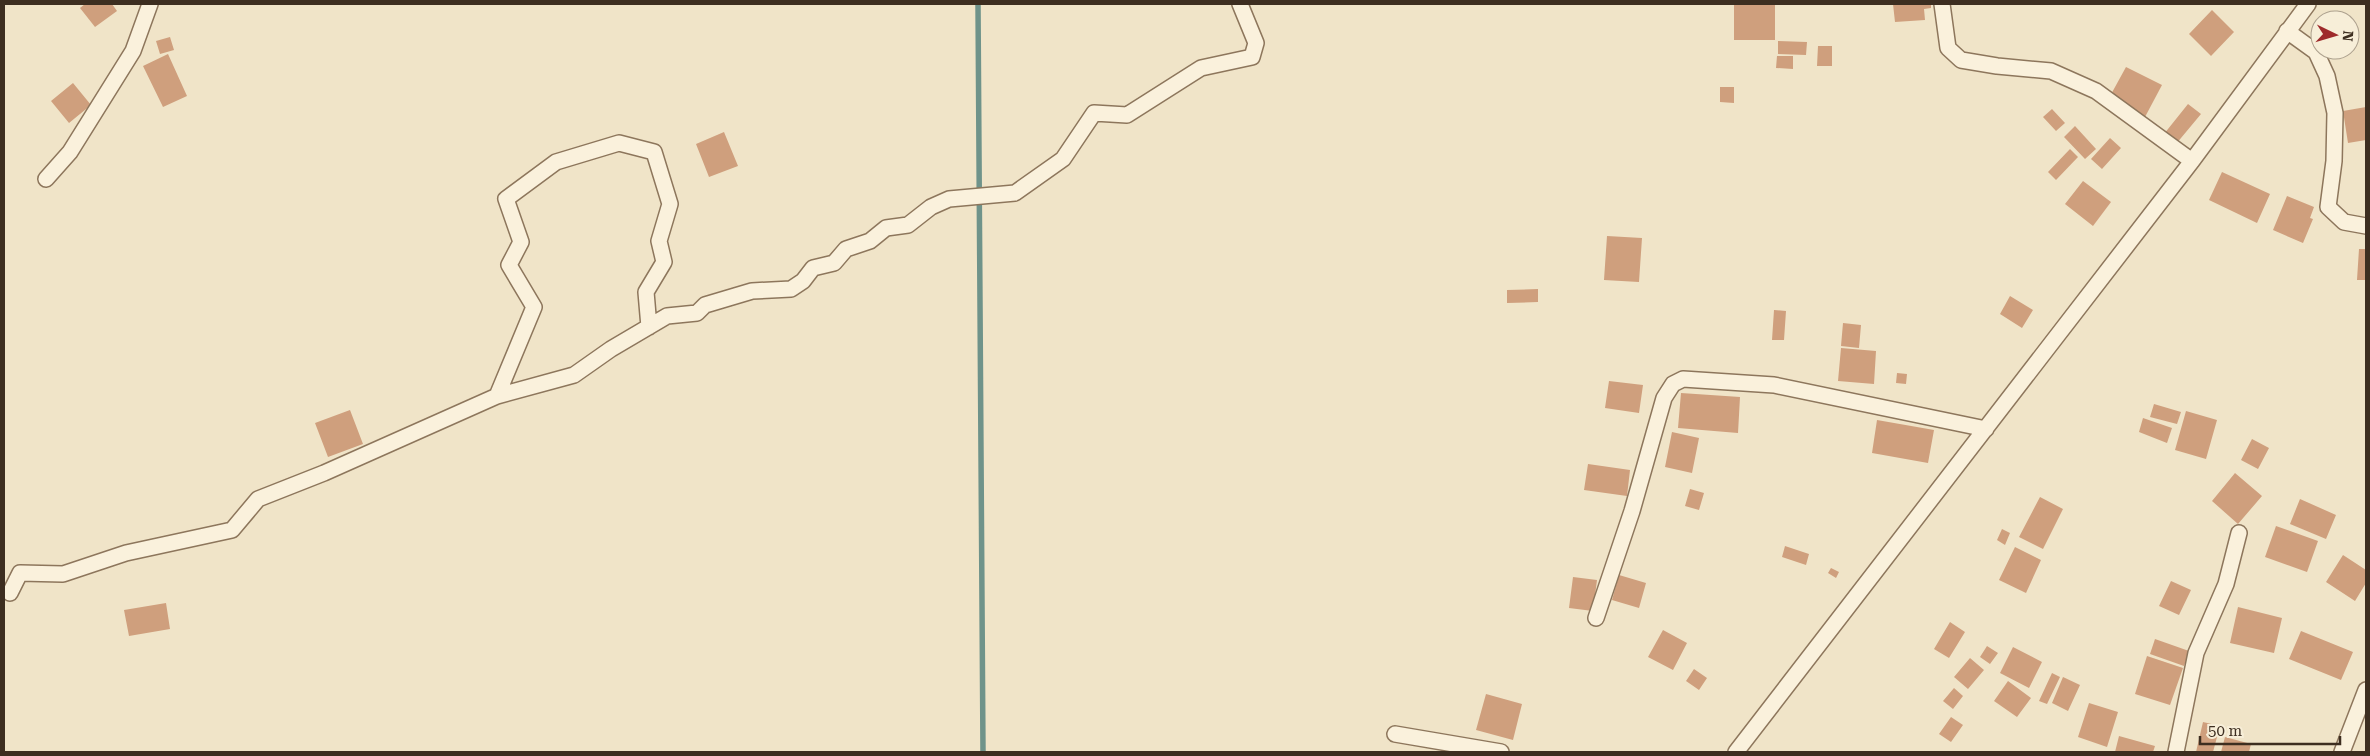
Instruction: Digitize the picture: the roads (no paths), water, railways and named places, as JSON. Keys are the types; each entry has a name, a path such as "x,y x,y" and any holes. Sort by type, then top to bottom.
{"street":[{"path":"46,179 70,152 133,51 150,4"},
{"path":"10,593 20,573 63,574 126,553 232,530 258,499 324,473 497,396 574,375 611,349 667,316 697,313 705,305 752,291 791,289 803,281 813,268 834,263 846,249 870,241 886,228 908,226 931,207 949,199 1015,193 1063,159 1094,114 1127,115 1201,68 1252,57 1256,43 1240,4"},
{"path":"1942,4 1948,48 1961,60 1996,66 2051,71 2096,91 2192,161"},
{"path":"1736,752 2192,161 2308,4"},
{"path":"2287,32 2316,52 2327,76 2335,113 2334,161 2328,208 2344,222 2366,226"},
{"path":"497,396 534,307 509,266 520,242 506,199 556,162 619,143 654,152 670,204 659,241 664,262 646,292 649,326"},
{"path":"1596,618 1632,511 1664,398 1673,384 1683,379 1774,385 1986,428"},
{"path":"2176,752 2196,653 2226,584 2239,533"},
{"path":"2342,752 2366,690"},
{"path":"1394,734 1501,752"}],"waterway":[{"path":"978,4 983,752"}]}
